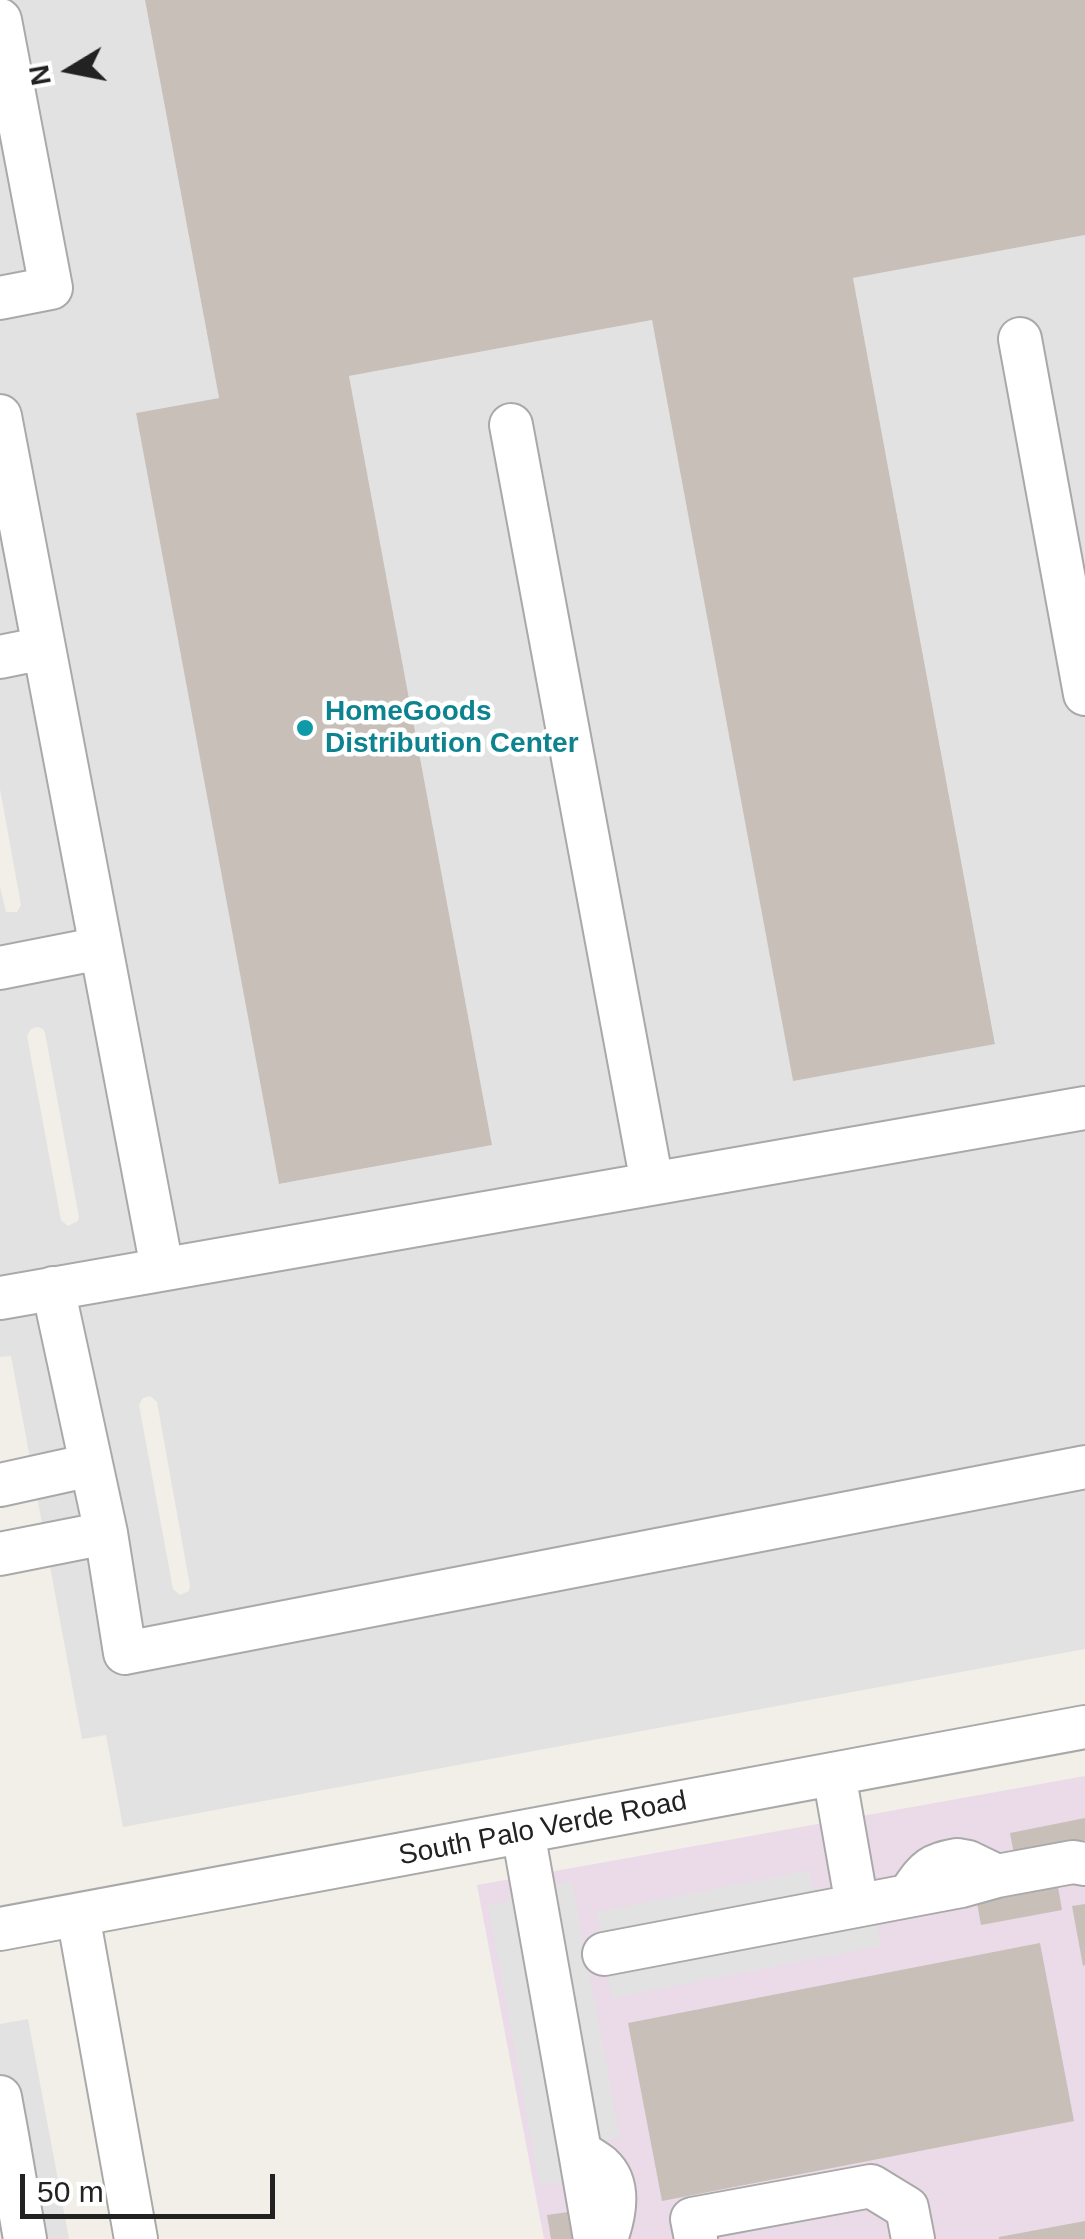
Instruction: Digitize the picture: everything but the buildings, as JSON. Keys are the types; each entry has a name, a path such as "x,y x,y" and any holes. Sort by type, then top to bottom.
{"street":[{"path":"0,20 51,288 0,298"},
{"path":"1020,338 1085,694"},
{"path":"0,416 162,1268"},
{"path":"511,425 652,1184"},
{"path":"0,656 44,648"},
{"path":"0,968 101,948"},
{"path":"0,1298 1085,1108"},
{"path":"53,1288 106,1533 125,1653 1085,1467"},
{"path":"0,1485 91,1465"},
{"path":"0,1554 106,1533"},
{"name":"South Palo Verde Road","path":"0,1929 1085,1727"},
{"path":"834,1774 857,1905"},
{"path":"523,1832 595,2239"},
{"path":"604,1954 997,1876 1073,1862 1085,1864"},
{"path":"78,1915 136,2239"},
{"path":"2,2123 25,2239"},
{"path":"580,2152 604,2168 610,2178 614,2215 606,2239"},
{"path":"696,2239 692,2218 871,2186 907,2208 912,2239"}],"shaded area":[{"path":"0,0 145,0 219,398 136,413 280,1184 492,1145 349,376 652,320 793,1080 995,1043 853,278 1085,235 1085,1649 123,1827 106,1735 82,1739 11,1356 0,1357 0,887 6,912 17,912 21,905 0,789","holes":["38,1027 45,1033 79,1217 68,1226 61,1220 27,1036","150,1396 157,1402 190,1586 189,1591 180,1595 173,1589 139,1405"]},
{"path":"1085,1776 1085,2239 544,2239 477,1885"},
{"path":"809,1870 821,1933 876,1921 881,1946 612,1998 597,1912"},
{"path":"572,1882 620,2137 598,2142 565,2182 540,2186 488,1905 510,1901 509,1894"},
{"path":"28,2019 69,2239 1,2239 0,2024"}],"place":[{"name":"HomeGoods Distribution Center","path":"305,728"}]}
